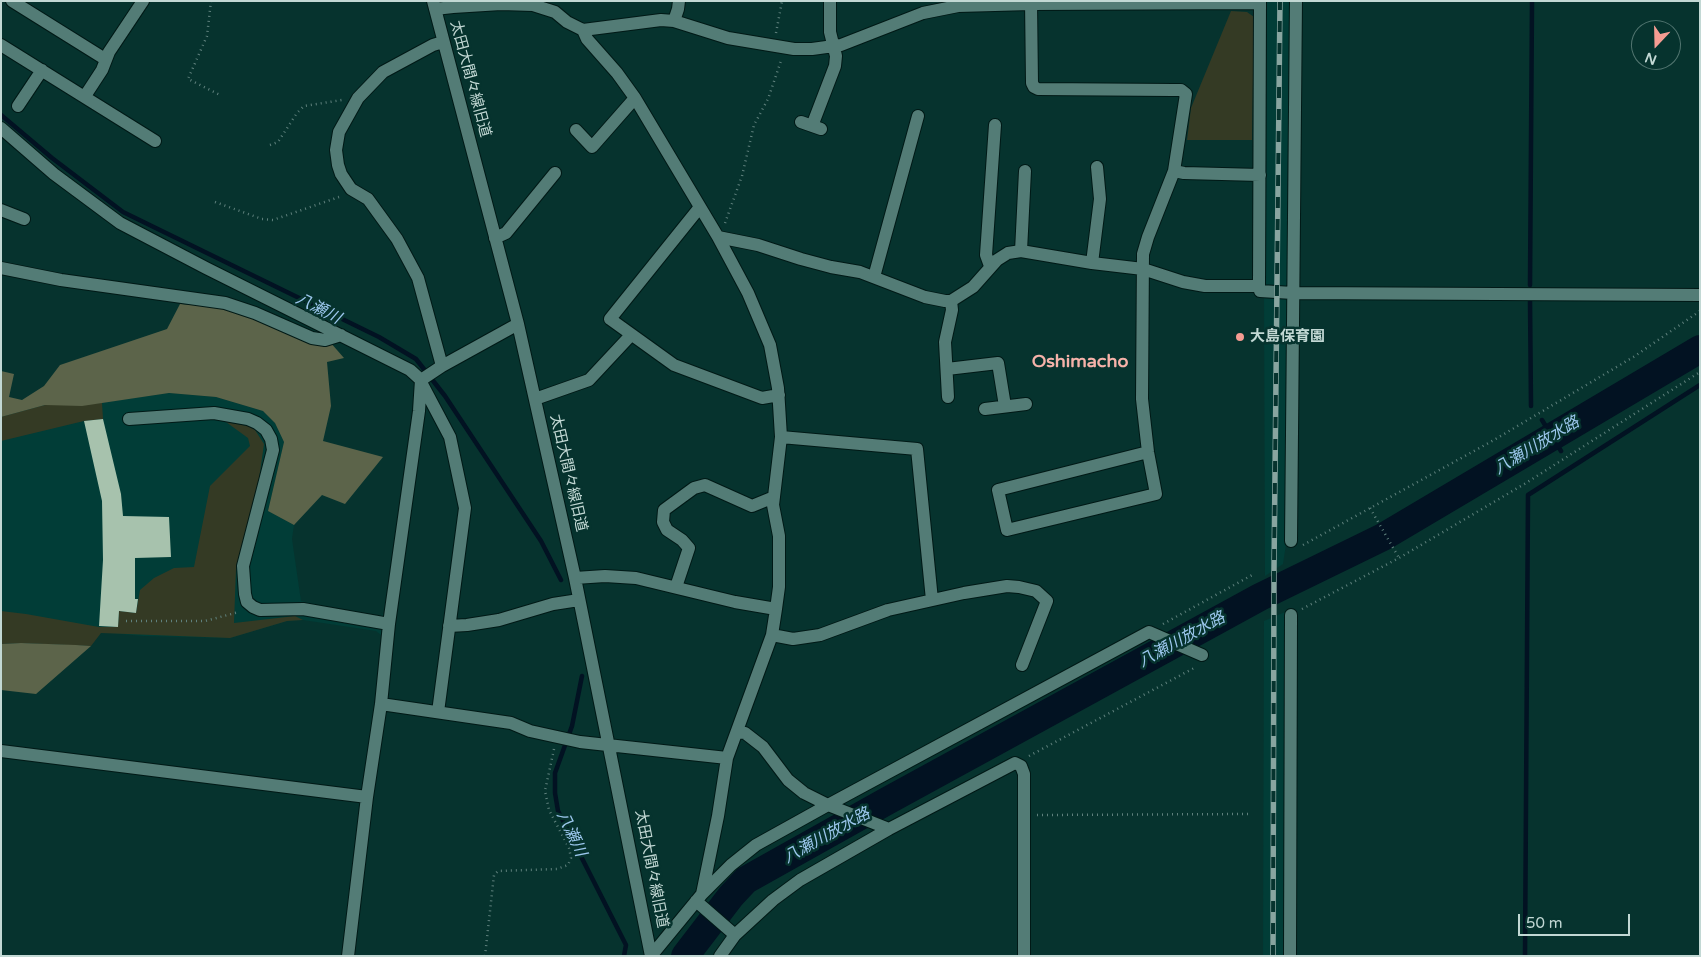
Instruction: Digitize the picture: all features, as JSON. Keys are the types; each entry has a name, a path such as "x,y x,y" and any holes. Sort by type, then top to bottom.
{"street":[{"path":"12,1 105,59"},
{"path":"85,96 102,70 105,59 143,1"},
{"path":"674,20 679,1"},
{"path":"811,126 835,66 836,56 830,32 830,1"},
{"path":"1291,541 1296,1"},
{"path":"1031,2 1032,83 1034,87 1038,89 1181,90 1186,94 1174,171 1148,237 1142,269 1142,399 1148,452 1156,494 1007,530 998,490 1148,452"},
{"path":"434,5 533,5 555,12 567,22 583,30 674,20 728,38 794,49 841,45 924,13 958,6 1031,2 1260,2 1259,286 1205,286 1183,282 1142,269 1020,251 1008,252 990,266 973,288 956,299 935,300 860,272 823,265 758,245 718,236"},
{"name":"太田大間々線旧道","path":"434,5 518,324 610,744 651,956"},
{"path":"583,30 587,38 617,73 635,98 718,236 748,293 770,345 779,395 781,437 774,501 780,536 779,587 772,635 727,758 718,816 699,900"},
{"path":"439,368 418,278 397,239 368,199 351,189 341,174 336,150 339,132 358,98 383,72 433,45 443,42"},
{"path":"1,45 155,141"},
{"path":"18,106 42,70"},
{"path":"576,130 592,147 635,98"},
{"path":"874,277 918,116"},
{"path":"990,266 986,255 995,125"},
{"path":"2,130 54,174 120,223 410,370 422,382 450,437 465,508 438,712"},
{"path":"1092,263 1100,198 1097,167"},
{"path":"1020,251 1025,171"},
{"path":"1174,171 1184,173 1260,175"},
{"path":"495,238 506,232 555,173"},
{"path":"700,207 610,319 674,365 762,398 779,395"},
{"path":"1,210 24,219"},
{"path":"1,268 62,280 225,304 255,313 312,338 325,340 340,334"},
{"path":"1260,291 1293,293 1700,295"},
{"path":"948,397 948,369 945,342 956,299"},
{"path":"348,956 367,797 381,704 389,624 422,382 439,368 518,324"},
{"path":"534,399 589,380 631,334"},
{"path":"948,369 998,363 1006,406"},
{"path":"985,409 1026,404"},
{"path":"129,420 214,413 248,419 266,430 272,439 272,450 243,566 247,602 260,610 303,610 389,624"},
{"path":"781,437 917,449 932,600"},
{"path":"676,587 689,548 682,540 667,530 663,522 664,510 694,488 705,486 752,506 774,501"},
{"path":"575,578 605,576 636,578 735,602 776,609"},
{"path":"772,635 792,639 820,635 888,610 1007,586 1036,591 1047,602 1022,665"},
{"path":"448,626 499,620 553,604 578,600"},
{"path":"1290,956 1291,615"},
{"path":"651,956 731,865 756,845 1152,633 1202,659"},
{"path":"381,704 511,723 530,731 556,737 727,758"},
{"path":"737,732 745,733 764,747 795,787 832,806 885,828"},
{"path":"1,751 367,797"},
{"path":"720,956 733,933 800,880 885,828 1015,763 1021,766 1024,774 1024,956"},
{"path":"699,900 733,933"}],"path":[{"path":"211,1 207,36 188,79 220,95"},
{"path":"776,37 776,27 782,1"},
{"path":"718,236 737,193 754,125 768,99 783,55"},
{"path":"270,144 278,142 304,106 358,98"},
{"path":"215,202 262,219 273,220 343,195 351,189"},
{"path":"1291,541 1294,551 1494,440 1635,356 1700,311"},
{"path":"1291,615 1399,558 1526,483 1700,372"},
{"path":"1370,508 1377,517 1399,558"},
{"path":"1152,633 1254,574"},
{"path":"126,621 205,621 253,607"},
{"path":"1015,763 1202,659"},
{"path":"486,956 494,875 498,871 557,869 568,865 571,858 569,848 549,810 545,791 556,737"},
{"path":"1024,815 1251,814"}],"shaded area":[{"path":"1267,1 1289,1 1287,285 1284,288 1266,287"},
{"path":"1231,11 1247,12 1254,17 1252,140 1187,140 1191,108"},
{"path":"1264,295 1287,298 1286,544 1283,564 1265,576"},
{"path":"180,304 225,307 330,342 344,358 327,362 331,406 323,441 383,457 345,504 322,495 294,525 268,511 284,442 275,423 263,411 216,397 169,393 82,406 45,405 1,417 1,371 14,374 9,397 22,400 44,386 60,365 167,329"},
{"path":"169,393 216,397 263,411 275,423 284,442 268,511 294,525 292,539 301,601 377,616 384,614 381,635 376,631 303,620 287,621 230,638 143,636 1,623 1,417"},
{"path":"102,403 103,419 84,421 1,441 1,417 45,405"},
{"path":"226,422 248,426 255,430 264,444 259,479 236,569 234,623 295,616 303,620 287,621 230,638 101,633 91,646 1,644 1,611 99,627 118,627 119,611 136,613 140,590 154,578 174,568 194,567 210,486 250,446 248,438"},
{"path":"1285,612 1286,956 1263,956 1264,621"},
{"path":"1,644 91,646 36,694 1,690"}],"building":[{"path":"103,419 121,494 123,516 169,517 171,557 135,558 135,599 138,599 136,613 119,611 118,627 99,626 103,560 102,501 84,421"}],"waterway":[{"path":"1530,285 1532,1"},
{"name":"八瀬川","path":"1,115 52,158 123,212 379,337 416,359 445,396 541,541 561,580"},
{"path":"1530,300 1531,406"},
{"name":"八瀬川放水路","path":"685,956 731,896 746,880 1260,597 1383,537 1700,349"},
{"path":"1525,956 1528,495 1700,385"},
{"name":"八瀬川放水路","path":"1542,420 1561,451"},
{"name":"八瀬川","path":"582,676 572,726 555,773 555,793 558,811 626,945 624,956"}],"railway":[{"path":"1273,956 1274,568 1280,1"}],"place":[{"name":"大島保育園","path":"1240,337"}],"district":[{"name":"Oshimacho","path":"1080,362"}]}
